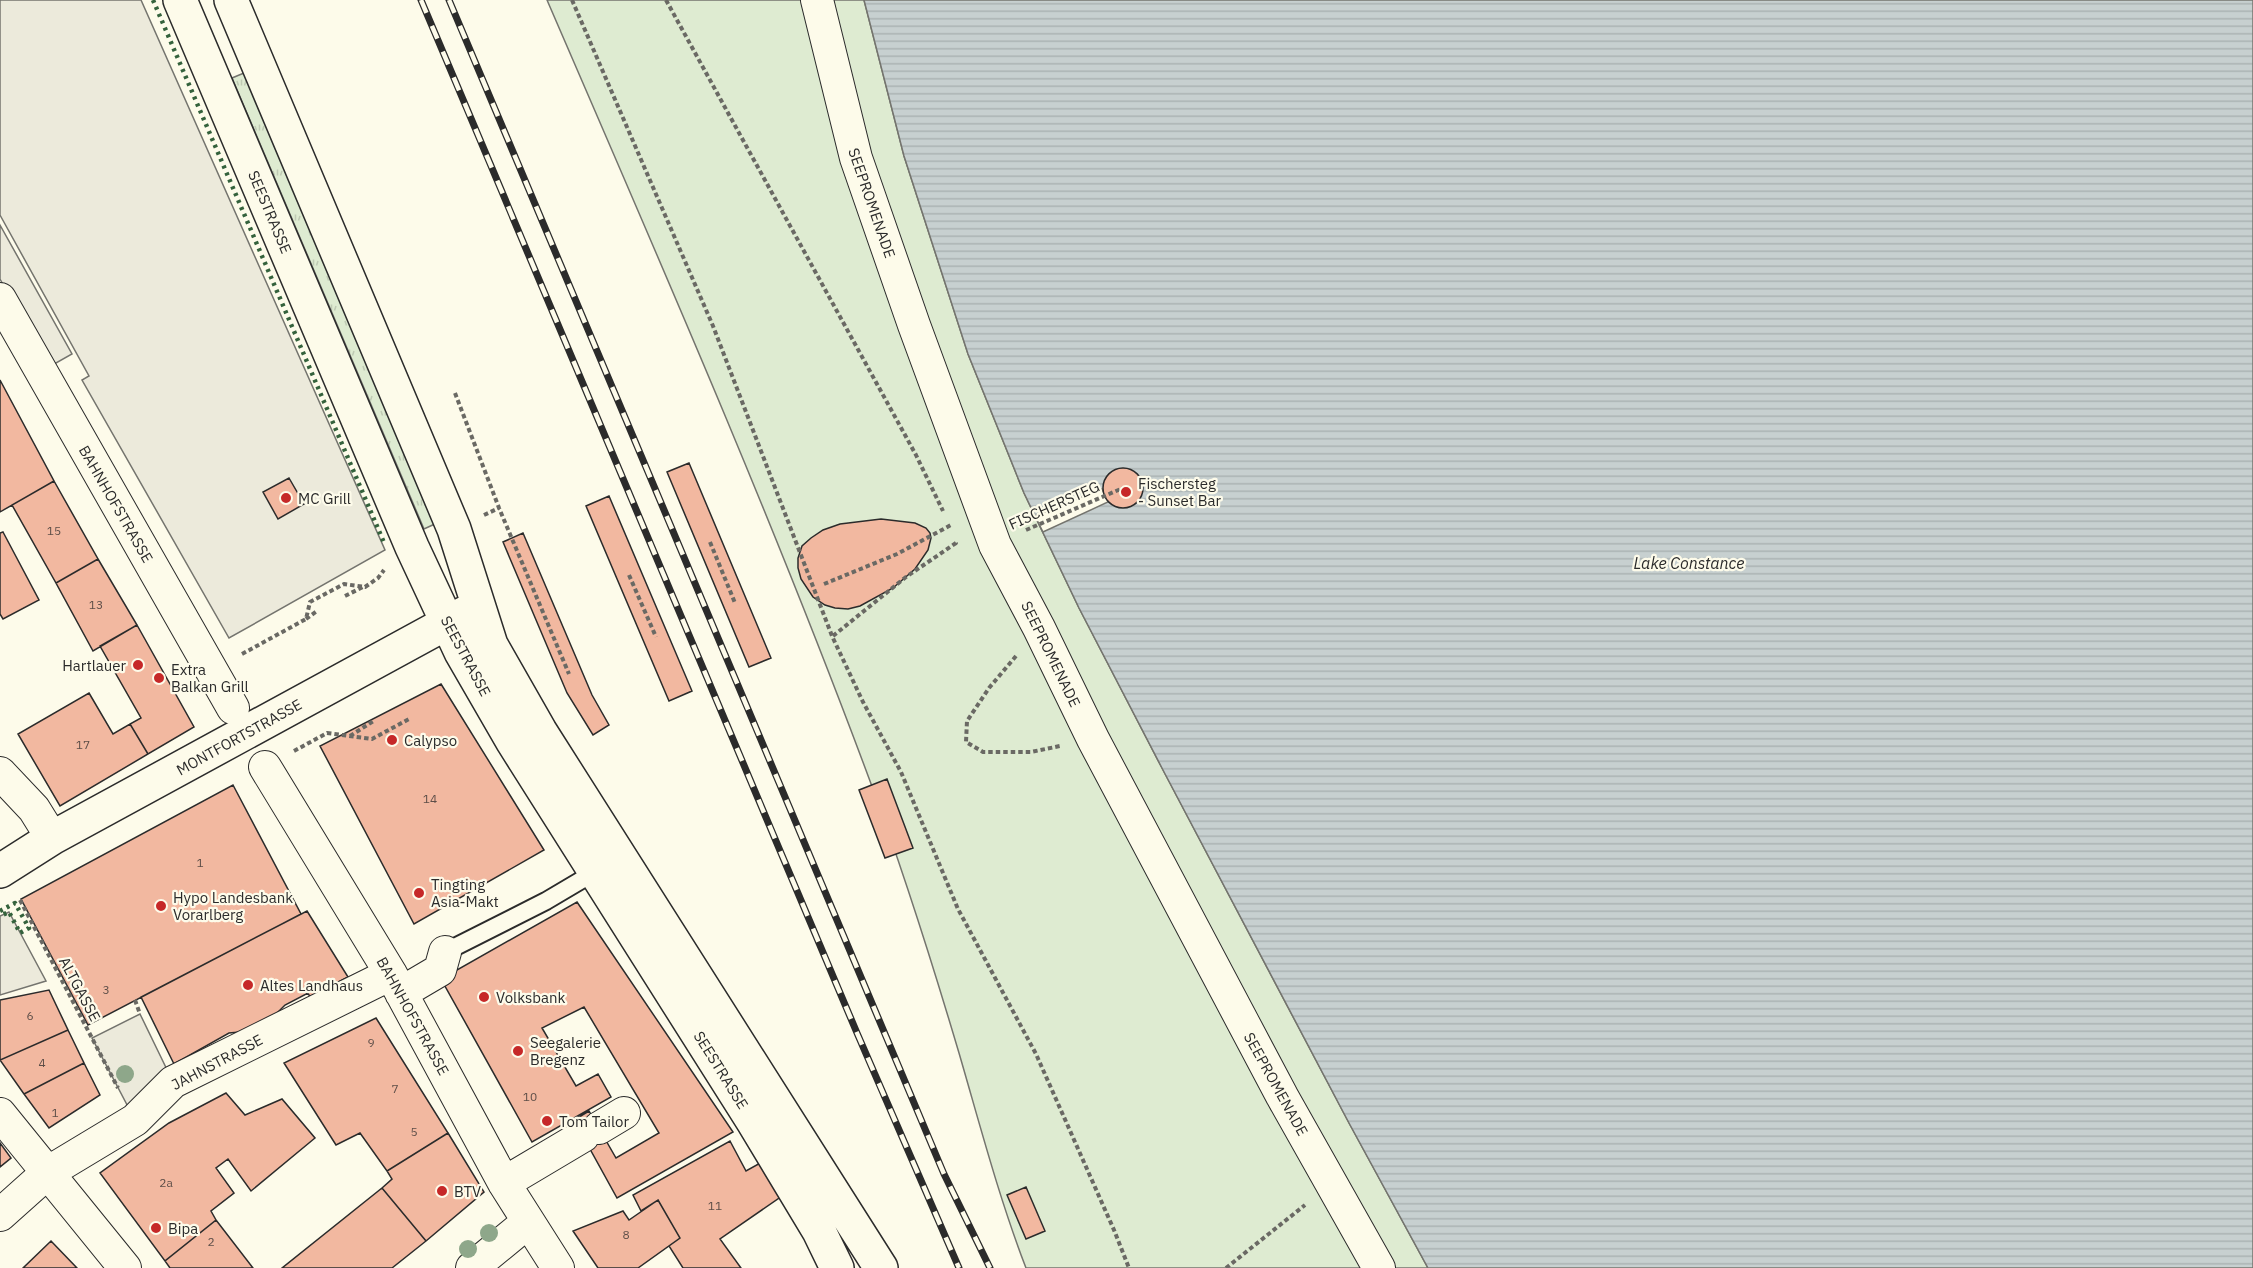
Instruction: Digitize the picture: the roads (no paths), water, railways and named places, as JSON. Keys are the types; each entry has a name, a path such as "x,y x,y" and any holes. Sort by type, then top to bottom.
{"main road":[{"name":"SEESTRASSE","path":"180,0 412,547 461,652 513,742 754,1122 819,1231 837,1268"},
{"name":"SEESTRASSE","path":"231,0 454,529 491,645 540,731 881,1268"},
{"name":"MONTFORTSTRASSE","path":"2,870 52,838 479,605"}],"street":[{"name":"SEEPROMENADE","path":"817,0 856,158 995,545 1039,628 1093,739 1282,1096 1379,1268"},
{"name":"BAHNHOFSTRASSE","path":"0,299 233,708"},
{"name":"BAHNHOFSTRASSE","path":"265,766 396,983 504,1183 558,1268"},
{"path":"0,773 34,809 52,838"},
{"name":"JAHNSTRASSE","path":"0,1215 47,1173 135,1120 173,1083 396,983 440,970 445,952"},
{"path":"0,1114 125,1268"},
{"path":"504,1183 602,1126"},
{"path":"472,1268 528,1222"}],"lane":[{"path":"445,952 546,901 596,872"}],"water":[{"name":"Lake Constance","path":"864,0 2253,0 2253,1268 1428,1268 1163,770 1079,608 1024,493 968,354 904,156"}],"railway":[{"path":"421,0 857,1033 959,1268"},
{"path":"449,0 944,1174 990,1268"}],"place":[{"name":"Fischersteg - Sunset Bar","path":"1126,492"},
{"name":"MC Grill","path":"286,498"},
{"name":"Hartlauer","path":"138,665"},
{"name":"Extra Balkan Grill","path":"159,678"},
{"name":"Calypso","path":"392,740"},
{"name":"Tingting Asia-Makt","path":"419,893"},
{"name":"Hypo Landesbank Vorarlberg","path":"161,906"},
{"name":"Altes Landhaus","path":"248,985"},
{"name":"Volksbank","path":"484,997"},
{"name":"Seegalerie Bregenz","path":"518,1051"},
{"name":"Tom Tailor","path":"547,1121"},
{"name":"BTV","path":"442,1191"},
{"name":"Bipa","path":"156,1228"}]}
